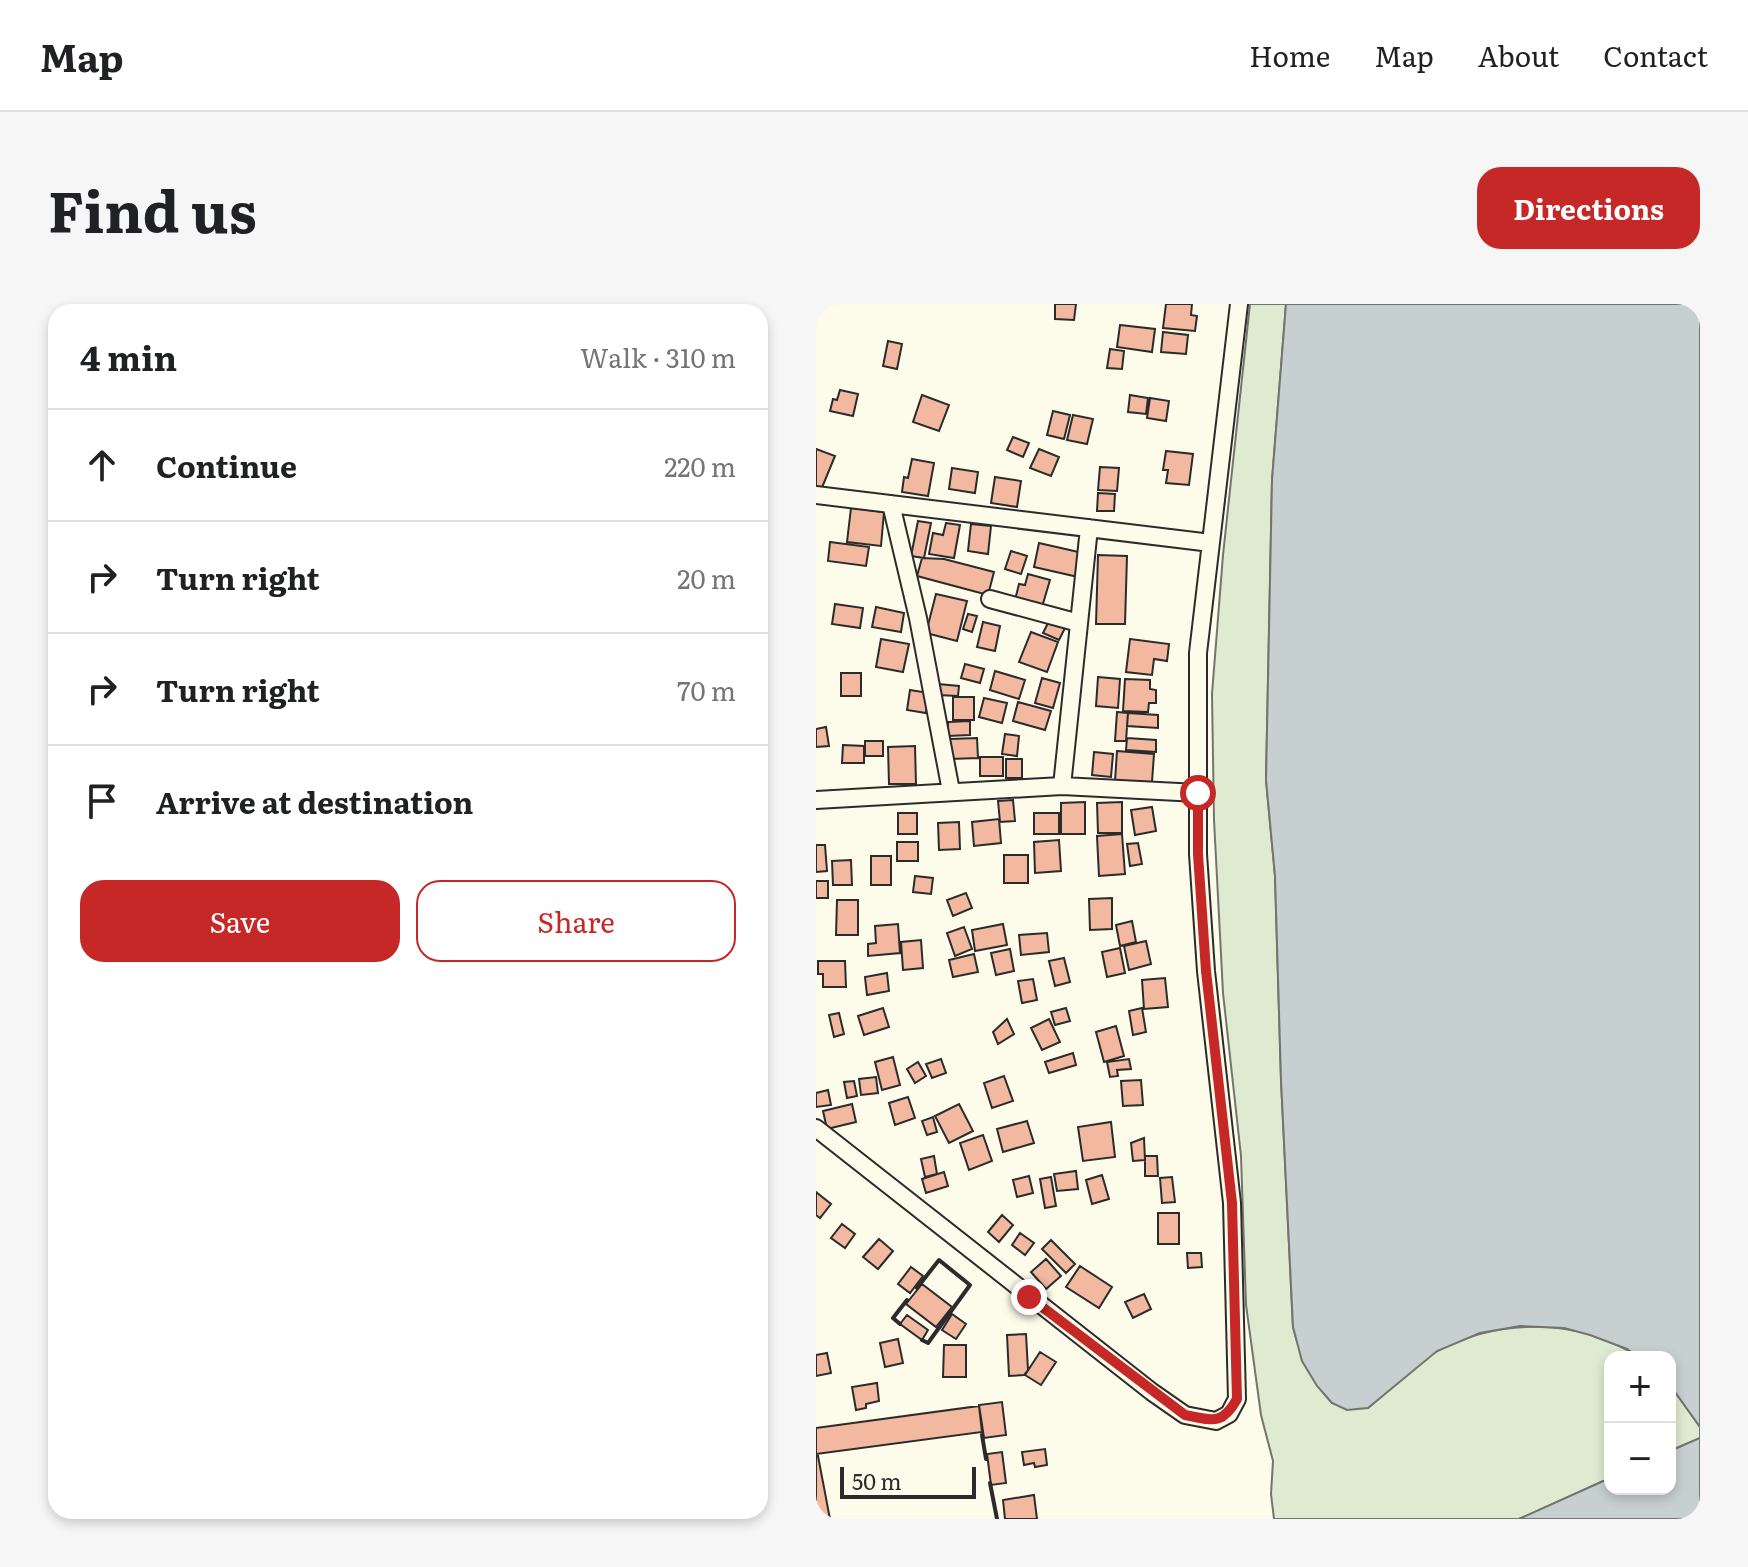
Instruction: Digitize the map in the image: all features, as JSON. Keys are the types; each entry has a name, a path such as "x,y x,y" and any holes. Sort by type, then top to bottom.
{"street":[{"path":"816,1128 1185,1415 1216,1421 1229,1414 1237,1399 1232,1203 1206,971 1198,854 1198,653 1239,304"},
{"path":"816,495 1211,543"},
{"path":"891,504 918,618 951,791"},
{"path":"1062,786 1089,528"},
{"path":"990,599 1079,623"},
{"path":"816,800 1062,786 1198,793"}],"green space":[{"path":"1250,304 1286,304 1272,480 1266,780 1275,876 1293,1327 1308,1368 1332,1403 1368,1408 1430,1355 1488,1332 1540,1327 1566,1329 1591,1335 1627,1351 1604,1351 1604,1481 1519,1519 1274,1519 1271,1494 1273,1461 1261,1415 1246,1305 1241,1156 1223,993 1214,820 1212,694 1223,555"},
{"path":"1676,1393 1700,1427 1700,1438 1676,1448"}],"shaded area":[{"path":"1286,304 1700,304 1700,1427 1676,1393 1676,1351 1630,1351 1564,1328 1520,1326 1480,1333 1437,1351 1368,1408 1347,1410 1332,1403 1302,1361 1293,1327 1275,876 1266,780 1272,480"},
{"path":"1700,1438 1700,1519 1519,1519 1604,1481 1604,1495 1676,1495 1676,1448"}],"building":[{"path":"1055,304 1076,304 1074,320 1055,319"},
{"path":"1166,304 1192,304 1191,315 1197,316 1195,331 1163,328"},
{"path":"1120,325 1155,329 1152,352 1117,347"},
{"path":"1163,332 1188,335 1186,354 1161,352"},
{"path":"888,341 902,344 897,369 883,366"},
{"path":"1110,349 1124,351 1122,369 1107,368"},
{"path":"840,390 858,394 853,416 830,411 833,399 837,400"},
{"path":"922,395 949,405 939,431 913,422"},
{"path":"1130,395 1148,398 1146,414 1128,412"},
{"path":"1150,398 1169,401 1166,421 1147,418"},
{"path":"1053,411 1070,415 1064,439 1047,435"},
{"path":"1073,415 1093,419 1087,444 1067,440"},
{"path":"1013,437 1029,443 1023,457 1007,450"},
{"path":"816,449 835,456 821,490 816,488"},
{"path":"1039,449 1059,457 1051,476 1030,468"},
{"path":"1166,451 1193,454 1189,485 1166,483 1168,470 1163,470"},
{"path":"912,459 934,463 928,496 902,492 904,477 908,478"},
{"path":"1100,467 1119,468 1117,491 1098,490"},
{"path":"952,468 978,472 975,493 949,489"},
{"path":"995,477 1021,481 1017,507 991,503"},
{"path":"1098,493 1115,494 1114,511 1097,511"},
{"path":"851,508 884,512 881,546 847,542"},
{"path":"918,521 931,523 924,558 911,556"},
{"path":"946,523 960,525 954,558 929,554 933,533 943,535"},
{"path":"971,524 991,526 988,554 968,551"},
{"path":"830,542 869,547 866,566 828,561"},
{"path":"1039,543 1083,553 1078,577 1034,567"},
{"path":"1011,551 1027,556 1021,574 1005,569"},
{"path":"1098,555 1127,556 1125,624 1096,624"},
{"path":"922,558 944,559 994,572 988,595 917,576"},
{"path":"1028,574 1050,580 1042,607 1015,600 1019,584 1025,585"},
{"path":"936,594 967,601 957,641 926,633"},
{"path":"835,604 863,608 860,628 832,624"},
{"path":"876,607 904,613 901,632 872,627"},
{"path":"968,614 977,616 972,632 963,629"},
{"path":"1049,621 1065,628 1059,640 1043,633"},
{"path":"983,622 1000,626 995,651 977,647"},
{"path":"1031,632 1058,642 1047,672 1019,662"},
{"path":"881,639 909,644 903,672 876,667"},
{"path":"1130,639 1169,644 1167,661 1154,659 1152,675 1126,672"},
{"path":"965,664 984,669 980,683 961,678"},
{"path":"995,671 1025,680 1019,699 990,690"},
{"path":"841,673 861,673 861,696 841,696"},
{"path":"1098,677 1120,679 1118,708 1096,706"},
{"path":"1042,678 1060,683 1053,708 1035,703"},
{"path":"1125,679 1150,680 1150,689 1156,690 1156,703 1149,703 1148,712 1123,711"},
{"path":"938,684 959,686 958,696 937,695"},
{"path":"910,690 929,693 926,713 907,710"},
{"path":"953,697 974,697 974,720 953,720"},
{"path":"984,698 1007,703 1002,723 979,717"},
{"path":"1018,702 1051,711 1045,730 1013,721"},
{"path":"1117,712 1128,713 1126,741 1115,741"},
{"path":"1128,713 1158,715 1158,728 1127,726"},
{"path":"970,721 970,735 948,736 948,722"},
{"path":"826,727 829,746 816,747 816,729"},
{"path":"1005,734 1019,736 1017,756 1002,754"},
{"path":"977,738 978,758 950,759 950,739"},
{"path":"1127,738 1156,740 1156,752 1126,750"},
{"path":"865,741 883,741 883,756 865,756"},
{"path":"843,745 864,746 864,763 842,763"},
{"path":"915,746 916,784 889,784 888,747"},
{"path":"1117,751 1154,754 1152,782 1115,781"},
{"path":"1094,752 1113,754 1111,777 1092,775"},
{"path":"980,757 1003,757 1003,776 980,776"},
{"path":"1006,759 1022,759 1022,778 1006,778"},
{"path":"1013,800 1015,821 1000,822 998,801"},
{"path":"1085,802 1085,834 1061,834 1061,803"},
{"path":"1122,802 1122,833 1098,833 1097,803"},
{"path":"1152,807 1156,831 1135,835 1131,810"},
{"path":"898,813 917,813 917,834 898,834"},
{"path":"1034,813 1059,813 1059,834 1034,834"},
{"path":"999,819 1001,843 974,846 972,822"},
{"path":"959,822 960,849 939,850 938,823"},
{"path":"1122,834 1125,874 1099,876 1097,836"},
{"path":"1059,840 1061,871 1035,873 1034,842"},
{"path":"897,842 918,842 918,861 897,861"},
{"path":"1138,843 1142,864 1130,866 1127,844"},
{"path":"816,845 825,845 827,871 816,872"},
{"path":"1004,855 1028,855 1028,883 1004,883"},
{"path":"871,856 891,856 891,885 871,885"},
{"path":"851,860 852,885 833,885 832,861"},
{"path":"915,876 933,878 931,894 913,892"},
{"path":"816,881 828,881 828,898 816,898"},
{"path":"966,893 972,908 953,916 947,900"},
{"path":"1112,898 1112,929 1090,930 1089,899"},
{"path":"837,900 858,900 858,935 836,935"},
{"path":"1132,921 1136,942 1120,946 1116,925"},
{"path":"898,924 900,953 868,956 868,944 876,943 875,926"},
{"path":"1003,924 1007,945 975,951 972,930"},
{"path":"964,927 972,949 955,956 947,933"},
{"path":"1047,933 1049,952 1021,955 1019,935"},
{"path":"921,940 923,968 903,970 901,942"},
{"path":"1146,941 1151,964 1129,970 1124,946"},
{"path":"1120,948 1125,973 1107,977 1102,952"},
{"path":"1010,949 1014,971 996,975 991,953"},
{"path":"974,954 978,972 953,977 949,960"},
{"path":"1064,958 1070,982 1055,986 1049,961"},
{"path":"818,961 845,961 846,987 823,987 823,974 818,974"},
{"path":"887,973 889,991 867,995 865,977"},
{"path":"1165,978 1168,1007 1144,1009 1142,980"},
{"path":"1033,979 1037,1000 1022,1003 1018,981"},
{"path":"883,1008 889,1027 864,1035 858,1016"},
{"path":"1066,1008 1070,1021 1055,1025 1051,1012"},
{"path":"1142,1008 1146,1032 1133,1035 1129,1011"},
{"path":"839,1013 844,1034 834,1037 829,1015"},
{"path":"1007,1019 1014,1034 998,1044 993,1032"},
{"path":"1049,1019 1060,1042 1042,1050 1031,1028"},
{"path":"1116,1026 1124,1056 1104,1062 1096,1032"},
{"path":"1073,1053 1076,1065 1049,1073 1045,1062"},
{"path":"893,1057 900,1085 882,1090 875,1062"},
{"path":"941,1059 946,1073 932,1078 926,1064"},
{"path":"1129,1059 1131,1069 1117,1070 1118,1076 1110,1077 1107,1062"},
{"path":"918,1062 926,1076 915,1083 907,1069"},
{"path":"1004,1076 1013,1101 992,1108 984,1083"},
{"path":"876,1077 878,1093 861,1095 859,1079"},
{"path":"1141,1080 1143,1105 1123,1106 1121,1081"},
{"path":"854,1081 857,1096 847,1098 844,1082"},
{"path":"828,1090 831,1105 816,1107 816,1093"},
{"path":"908,1097 915,1118 895,1125 889,1103"},
{"path":"852,1104 856,1122 827,1129 823,1111"},
{"path":"959,1104 973,1131 949,1143 935,1116"},
{"path":"933,1117 937,1132 927,1135 922,1121"},
{"path":"1027,1121 1034,1143 1003,1152 997,1129"},
{"path":"1111,1122 1115,1157 1083,1161 1078,1127"},
{"path":"983,1135 992,1161 969,1170 960,1143"},
{"path":"1144,1138 1145,1160 1133,1161 1131,1143"},
{"path":"934,1156 937,1174 925,1177 921,1159"},
{"path":"1145,1156 1157,1156 1158,1176 1145,1176"},
{"path":"1076,1171 1078,1189 1057,1191 1054,1174"},
{"path":"944,1172 948,1186 926,1193 922,1179"},
{"path":"1102,1175 1109,1199 1092,1204 1086,1180"},
{"path":"1029,1176 1033,1193 1017,1197 1013,1180"},
{"path":"1051,1177 1056,1206 1045,1208 1040,1179"},
{"path":"1172,1177 1175,1202 1162,1203 1160,1178"},
{"path":"816,1192 831,1204 820,1218 816,1215"},
{"path":"1158,1213 1179,1213 1179,1244 1158,1244"},
{"path":"1002,1215 1013,1225 999,1242 988,1232"},
{"path":"842,1224 855,1234 845,1248 831,1238"},
{"path":"1020,1233 1034,1243 1025,1255 1012,1245"},
{"path":"879,1239 893,1251 878,1269 863,1257"},
{"path":"1051,1240 1075,1264 1066,1273 1042,1249"},
{"path":"1187,1253 1201,1253 1202,1267 1188,1268"},
{"path":"1046,1259 1061,1276 1046,1289 1031,1272"},
{"path":"1080,1266 1112,1287 1099,1308 1066,1287"},
{"path":"911,1267 923,1276 910,1293 898,1284"},
{"path":"922,1284 952,1307 936,1327 906,1304"},
{"path":"1144,1294 1151,1309 1133,1318 1125,1302"},
{"path":"952,1314 966,1324 956,1339 942,1330"},
{"path":"907,1315 928,1330 922,1340 900,1324"},
{"path":"1026,1334 1028,1370 1024,1375 1009,1376 1007,1335"},
{"path":"898,1339 903,1363 885,1367 880,1343"},
{"path":"944,1345 966,1345 966,1377 943,1377"},
{"path":"1040,1352 1056,1362 1041,1385 1025,1375"},
{"path":"827,1353 831,1373 816,1376 816,1355"},
{"path":"877,1383 879,1401 856,1410 852,1387"},
{"path":"1002,1402 1006,1435 984,1438 979,1405"},
{"path":"979,1406 982,1432 816,1454 816,1428"},
{"path":"1045,1449 1047,1465 1024,1465 1022,1452"},
{"path":"1002,1452 1006,1483 991,1485 987,1454"},
{"path":"818,1456 830,1519 816,1519"},
{"path":"1034,1495 1037,1519 1005,1519 1003,1500"}],"wall":[{"path":"917,1288 939,1260 970,1285 928,1343 922,1340"},
{"path":"900,1324 893,1318 907,1300"},
{"path":"982,1435 986,1459"},
{"path":"990,1483 997,1519"}],"route":[{"path":"1029,1297 1185,1415 1216,1421 1229,1414 1237,1399 1232,1203 1206,971 1198,854 1198,793"}]}
